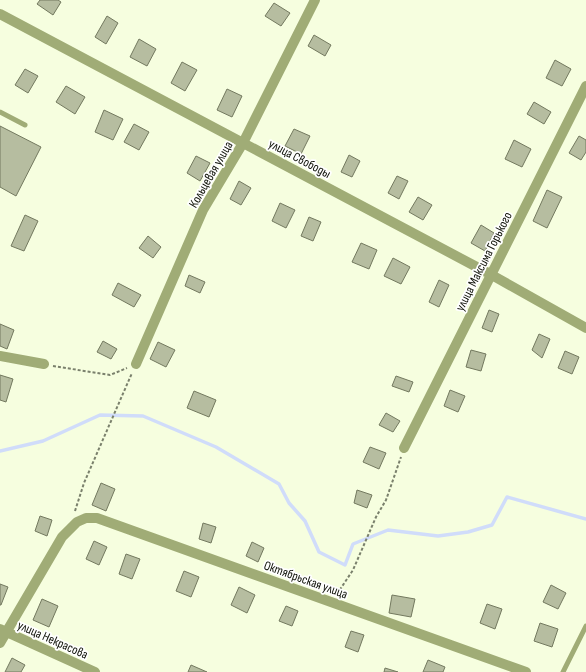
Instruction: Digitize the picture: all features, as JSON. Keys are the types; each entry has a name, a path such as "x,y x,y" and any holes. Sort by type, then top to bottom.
{"street":[{"name":"Кольцевая улица","path":"136,364 203,210 243,143 315,0"},
{"name":"улица Свободы","path":"0,14 490,274 586,328"},
{"name":"улица Максима Горького","path":"404,448 490,274 586,86"},
{"path":"0,356 44,364"},
{"name":"Октябрьская улица","path":"77,522 86,518 97,518 526,672"},
{"path":"0,643 3,630 62,537 77,522"},
{"name":"улица Некрасова","path":"3,630 95,672"}],"lane":[{"path":"0,112 25,125"},
{"path":"563,672 586,626"}],"path":[{"path":"44,364 110,375 136,364"},
{"path":"77,522 75,512 84,483 136,364"},
{"path":"332,602 353,570 376,517 386,500 404,448"}],"building":[{"path":"40,0 58,0 61,2 53,15 37,4"},
{"path":"274,3 290,13 281,26 265,16"},
{"path":"107,16 118,23 106,44 95,37"},
{"path":"314,35 331,45 325,56 308,46"},
{"path":"139,39 156,49 147,66 130,57"},
{"path":"555,60 571,69 562,86 546,78"},
{"path":"182,62 197,70 185,91 171,83"},
{"path":"25,69 38,76 28,93 15,85"},
{"path":"66,86 85,97 75,114 56,102"},
{"path":"227,89 242,96 232,117 217,110"},
{"path":"534,102 551,112 544,124 527,114"},
{"path":"104,110 123,119 113,140 95,132"},
{"path":"134,124 149,132 139,150 124,142"},
{"path":"0,126 41,147 16,196 0,187"},
{"path":"294,129 310,136 301,154 285,146"},
{"path":"579,136 586,140 586,152 581,160 569,153"},
{"path":"514,140 531,149 522,167 505,159"},
{"path":"349,155 360,161 352,177 341,172"},
{"path":"196,156 210,163 200,181 187,173"},
{"path":"397,176 408,181 399,199 388,193"},
{"path":"239,181 251,188 241,205 230,199"},
{"path":"547,190 562,197 547,228 533,221"},
{"path":"418,197 432,205 423,220 409,212"},
{"path":"280,203 295,210 286,228 272,221"},
{"path":"25,215 38,221 24,251 11,246"},
{"path":"309,217 321,222 313,241 301,236"},
{"path":"481,225 494,233 485,251 471,243"},
{"path":"148,236 161,247 153,258 139,248"},
{"path":"361,243 377,250 369,269 352,262"},
{"path":"393,258 410,267 401,284 384,276"},
{"path":"189,275 205,282 200,293 185,286"},
{"path":"439,280 449,285 439,307 429,302"},
{"path":"118,283 141,295 134,307 112,295"},
{"path":"489,310 499,314 492,332 482,328"},
{"path":"0,324 14,330 7,349 0,346"},
{"path":"539,334 550,339 542,358 532,350"},
{"path":"103,341 117,349 111,359 97,352"},
{"path":"158,342 175,350 166,367 150,359"},
{"path":"471,350 486,354 481,371 466,367"},
{"path":"565,351 579,357 572,374 558,368"},
{"path":"0,375 13,379 6,402 0,400"},
{"path":"396,376 413,382 409,392 392,386"},
{"path":"450,390 465,396 458,412 444,406"},
{"path":"194,391 216,400 209,417 187,408"},
{"path":"386,413 400,421 393,432 379,425"},
{"path":"370,447 386,453 379,469 363,462"},
{"path":"101,483 115,489 106,511 92,505"},
{"path":"357,490 372,495 367,508 354,503"},
{"path":"40,516 52,520 47,536 35,531"},
{"path":"203,523 216,527 211,543 199,539"},
{"path":"94,541 107,547 99,565 86,559"},
{"path":"252,542 264,548 258,562 246,556"},
{"path":"126,554 140,559 132,579 119,574"},
{"path":"184,571 199,577 191,597 176,591"},
{"path":"0,584 8,587 1,605 0,605"},
{"path":"551,585 566,593 558,609 543,602"},
{"path":"239,587 255,595 247,613 231,605"},
{"path":"392,595 415,599 411,617 389,613"},
{"path":"42,599 58,606 49,627 33,620"},
{"path":"487,604 502,609 495,629 480,623"},
{"path":"286,606 298,611 292,626 279,621"},
{"path":"540,623 558,629 552,647 534,641"},
{"path":"351,631 364,635 358,652 345,647"},
{"path":"12,658 25,665 21,672 5,672"},
{"path":"428,660 445,667 443,672 423,672"},
{"path":"191,665 207,672 188,672"},
{"path":"385,668 398,672 384,672"}],"waterway":[{"path":"0,451 43,441 100,415 143,416 216,447 279,484 289,503 305,521 319,552 345,565 353,544 388,530 438,536 468,532 492,525 507,497 586,519"}]}
